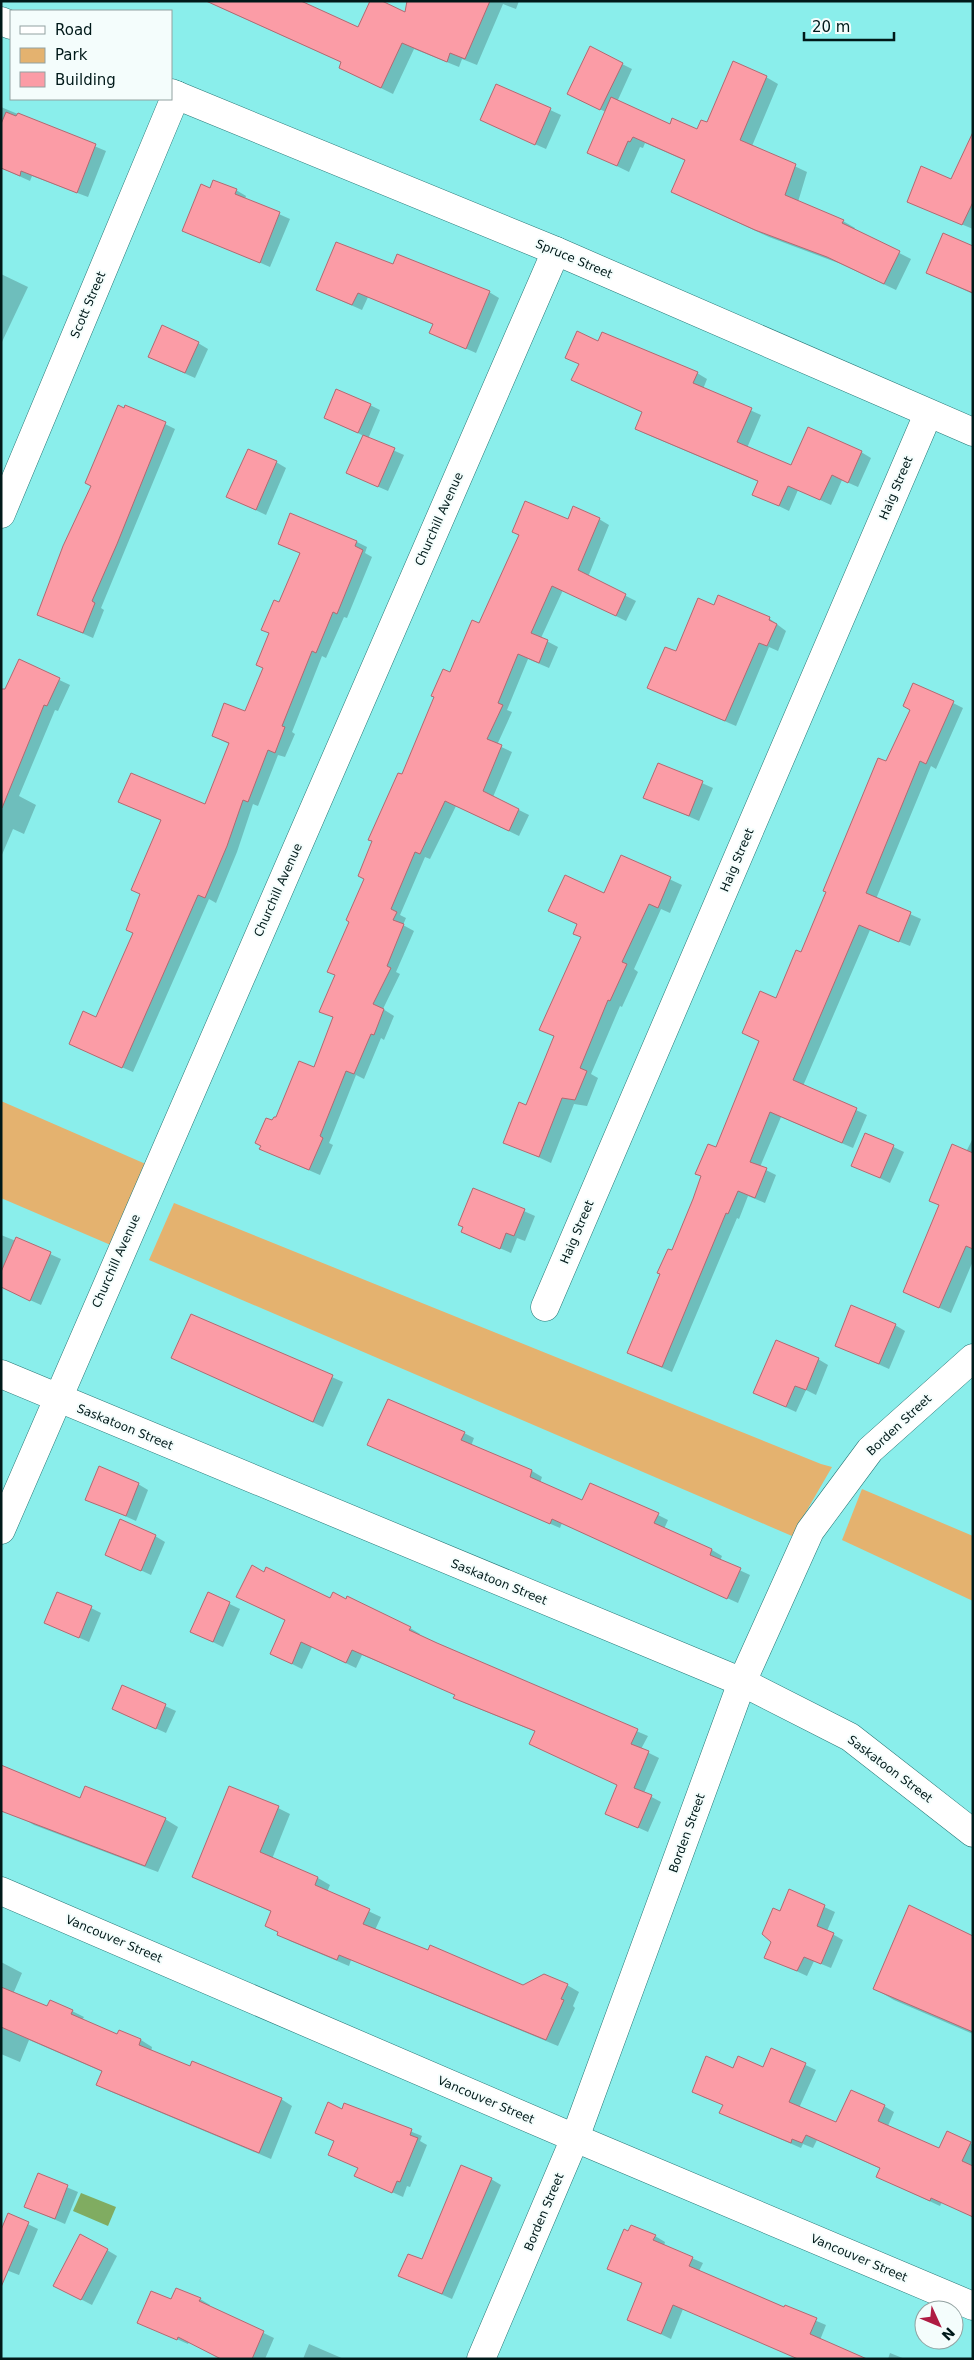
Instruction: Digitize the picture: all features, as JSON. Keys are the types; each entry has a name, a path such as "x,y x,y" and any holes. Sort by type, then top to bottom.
{"street":[{"name":"Spruce Street","path":"173,94 556,251 973,432"},
{"name":"Scott Street","path":"1,514 171,100"},
{"name":"Churchill Avenue","path":"1,1530 556,251"},
{"name":"Haig Street","path":"546,1306 928,414"},
{"name":"Borden Street","path":"480,2359 576,2138 742,1682 810,1531 870,1450 973,1358"},
{"name":"Saskatoon Street","path":"1,1374 742,1682 850,1737 973,1833"},
{"name":"Vancouver Street","path":"1,1891 973,2306"}],"green space":[{"path":"1,1101 148,1165 113,1246 1,1198"},
{"path":"174,1203 832,1467 792,1536 149,1260"},
{"path":"862,1489 973,1536 973,1601 842,1540"}],"shaded area":[{"path":"81,2193 116,2207 108,2226 73,2211"}],"building":[{"path":"206,1 301,1 358,27 370,1 382,1 405,12 407,1 490,1 465,59 450,53 447,62 402,43 381,88 339,68 341,62"},
{"path":"590,46 623,63 600,110 567,94"},
{"path":"733,61 767,76 740,140 796,164 785,195 844,220 842,223 900,251 884,284 827,257 755,230 671,192 685,160 633,137 630,142 628,141 617,166 587,153 611,97 670,124 672,118 697,129 701,120 707,122"},
{"path":"496,84 551,108 535,145 480,120"},
{"path":"6,112 16,116 18,113 96,144 77,193 21,171 20,176 1,168 1,124"},
{"path":"973,132 973,202 962,225 907,202 921,166 951,179"},
{"path":"213,180 237,189 235,194 280,212 260,263 182,231 201,184 210,188"},
{"path":"943,233 973,246 973,293 926,273"},
{"path":"336,242 393,264 397,254 490,291 466,349 429,333 433,324 358,293 352,305 316,290"},
{"path":"162,325 199,342 185,373 148,357"},
{"path":"577,331 598,341 602,332 698,372 693,383 752,408 737,442 791,465 808,427 862,451 848,483 832,475 820,500 788,486 779,506 752,495 758,481 635,429 642,412 571,380 579,364 565,358"},
{"path":"336,389 371,404 358,433 324,418"},
{"path":"118,405 124,408 125,405 166,422 92,601 95,603 83,633 37,615 63,546 91,486 85,483"},
{"path":"363,435 395,448 378,487 346,473"},
{"path":"248,449 277,461 256,510 226,497"},
{"path":"525,501 568,519 573,506 600,518 578,570 626,594 616,616 552,586 531,633 548,640 539,663 518,654 498,703 503,705 487,739 502,745 483,791 519,809 509,831 445,801 420,854 415,852 391,909 397,912 393,920 404,924 387,966 391,968 373,1004 384,1009 374,1035 371,1034 354,1074 346,1071 320,1136 323,1138 309,1170 259,1149 261,1146 255,1143 266,1118 272,1120 276,1117 299,1061 314,1067 333,1017 319,1012 335,975 327,972 349,922 346,920 364,879 358,876 372,841 368,840 398,773 402,774 434,697 431,696 443,669 450,672 472,620 479,623 519,535 512,532"},
{"path":"290,513 357,541 355,546 363,550 337,614 333,612 316,653 312,651 282,726 285,727 275,753 268,750 248,802 243,800 227,846 205,898 198,895 122,1068 69,1044 83,1011 96,1017 133,933 126,930 140,894 131,890 161,820 118,802 131,773 205,804 229,743 212,736 224,703 245,711 263,668 256,665 269,633 261,630 274,600 279,602 300,553 278,544"},
{"path":"718,595 770,617 769,620 777,624 767,646 759,643 725,721 647,688 665,647 676,651 698,598 714,605"},
{"path":"19,659 60,678 47,706 44,705 2,808 1,689 5,689"},
{"path":"913,683 954,701 926,764 920,761 866,893 911,912 899,942 859,925 793,1080 857,1108 842,1143 770,1112 750,1162 767,1168 755,1198 738,1191 728,1214 726,1213 662,1367 627,1353 660,1274 657,1273 668,1249 672,1250 693,1199 701,1176 695,1174 708,1144 716,1147 759,1041 742,1033 760,991 776,998 796,950 801,952 826,892 823,891 878,758 886,761 910,710 903,706"},
{"path":"658,763 703,781 689,816 643,798"},
{"path":"621,855 671,877 658,908 649,904 622,962 627,964 610,1001 608,1000 580,1068 587,1071 575,1100 562,1098 539,1157 503,1143 519,1102 526,1105 554,1036 539,1030 581,937 573,934 577,924 548,911 565,875 604,893"},
{"path":"865,1133 894,1145 880,1178 851,1166"},
{"path":"952,1144 973,1153 973,1249 966,1246 939,1308 903,1292 939,1205 929,1201"},
{"path":"473,1188 525,1209 514,1236 506,1233 500,1249 461,1232 463,1227 458,1225"},
{"path":"16,1237 51,1252 30,1301 1,1287 1,1272"},
{"path":"851,1305 896,1324 879,1364 835,1346"},
{"path":"191,1314 333,1375 313,1422 171,1358"},
{"path":"776,1340 819,1358 806,1390 795,1386 786,1407 753,1393"},
{"path":"388,1399 465,1432 461,1440 532,1470 530,1477 582,1500 590,1483 659,1513 654,1523 712,1549 710,1555 741,1568 727,1599 552,1519 550,1524 367,1445"},
{"path":"99,1466 139,1483 126,1516 85,1500"},
{"path":"120,1519 156,1535 141,1571 105,1555"},
{"path":"252,1565 264,1572 266,1567 330,1598 333,1592 346,1599 347,1596 411,1627 409,1630 437,1643 638,1729 631,1744 649,1751 634,1788 652,1795 638,1828 605,1814 617,1785 529,1744 535,1731 453,1698 455,1695 352,1650 346,1663 301,1642 292,1664 270,1654 285,1620 236,1597"},
{"path":"57,1592 92,1606 79,1638 44,1623"},
{"path":"208,1592 230,1602 213,1642 190,1632"},
{"path":"122,1685 166,1704 156,1729 112,1709"},
{"path":"1,1765 80,1798 85,1786 166,1818 145,1866 1,1811"},
{"path":"229,1786 279,1806 260,1852 318,1877 315,1885 370,1909 363,1924 428,1950 430,1945 523,1985 544,1974 568,1984 561,1999 564,2000 546,2040 339,1955 337,1960 277,1935 278,1932 265,1926 271,1911 192,1877"},
{"path":"789,1889 825,1905 817,1926 834,1933 821,1964 804,1957 797,1971 764,1958 771,1942 762,1934 773,1908 780,1911"},
{"path":"909,1905 973,1936 973,2032 873,1989"},
{"path":"1,1987 47,2006 50,2000 73,2010 71,2014 117,2034 119,2030 141,2039 139,2045 190,2066 192,2061 282,2098 259,2153 96,2085 102,2071 1,2027"},
{"path":"771,2048 806,2063 789,2102 836,2122 851,2090 885,2105 878,2121 939,2148 947,2131 971,2142 962,2161 973,2166 973,2217 931,2198 930,2201 876,2177 880,2168 806,2135 802,2143 792,2139 791,2143 719,2113 723,2105 692,2092 706,2056 733,2068 738,2056 763,2067"},
{"path":"328,2102 342,2109 344,2103 412,2129 410,2135 418,2138 400,2182 397,2181 392,2193 354,2176 358,2168 328,2155 334,2141 315,2133"},
{"path":"461,2165 492,2178 442,2294 398,2276 408,2254 422,2259"},
{"path":"38,2173 68,2185 55,2219 24,2207"},
{"path":"8,2213 29,2222 1,2287 1,2230"},
{"path":"631,2225 656,2235 653,2240 693,2257 689,2266 784,2307 785,2305 817,2318 810,2334 867,2359 798,2359 673,2305 661,2334 627,2320 642,2283 607,2269 624,2229 628,2231"},
{"path":"80,2234 108,2249 81,2300 53,2286"},
{"path":"176,2288 201,2298 199,2301 264,2331 252,2359 221,2359 178,2337 177,2340 137,2323 151,2291 171,2299"}]}
